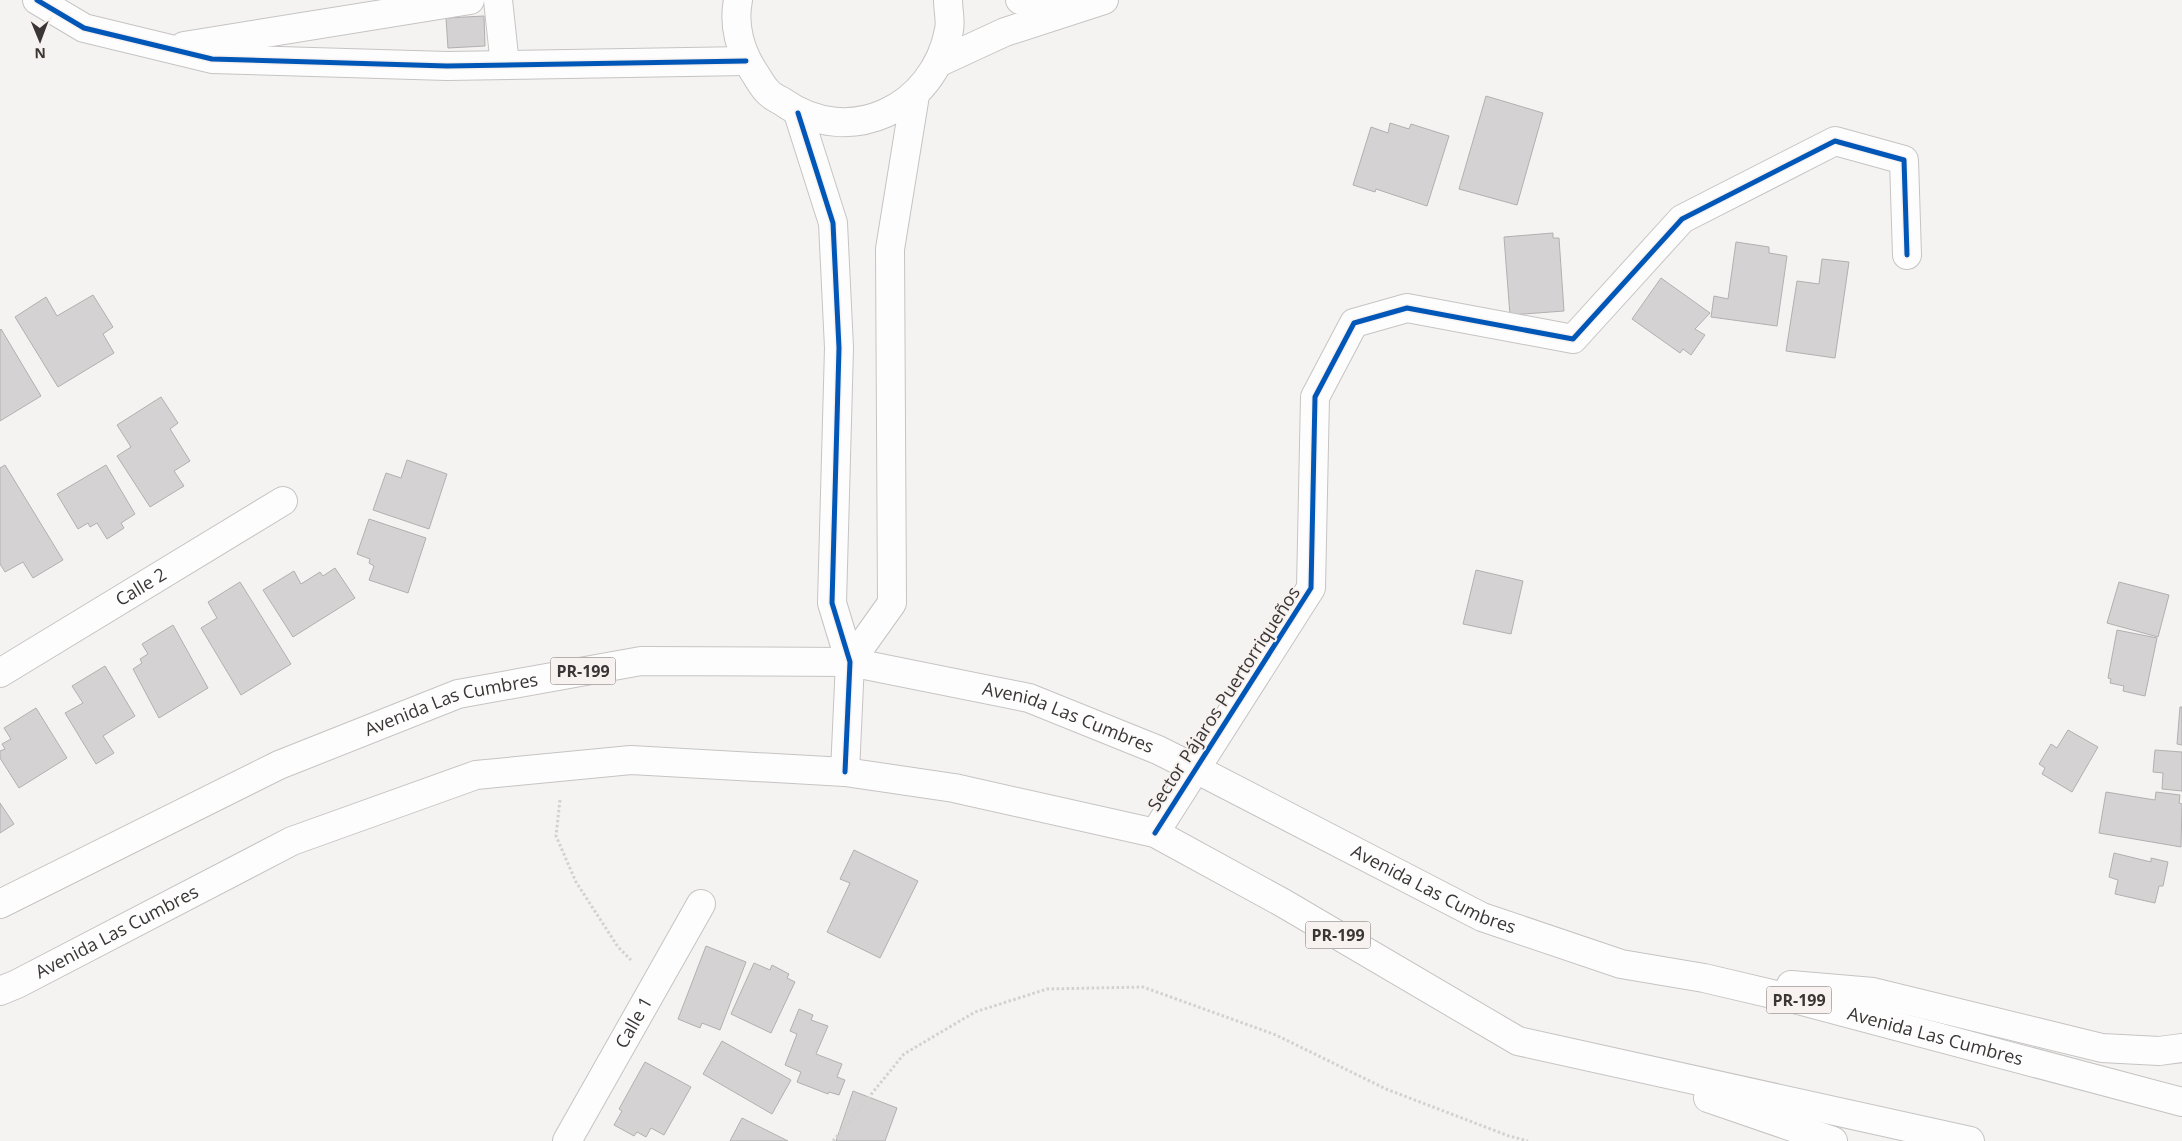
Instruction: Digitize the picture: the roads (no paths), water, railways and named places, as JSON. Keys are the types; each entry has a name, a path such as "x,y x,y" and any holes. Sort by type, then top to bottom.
{"main road":[{"path":"37,0 84,28 212,59 447,66 746,61"},
{"path":"165,49 470,0"},
{"path":"498,0 505,65"},
{"path":"738,0 738,35 746,61 767,92 798,113 828,122 859,122 889,112 915,95 929,80 940,62 950,29 948,0"},
{"path":"1020,0 1066,11"},
{"path":"940,62 1005,32 1104,0"},
{"path":"850,662 892,603 890,249 915,95"},
{"path":"798,113 833,223 839,348 832,603 850,662 845,772"},
{"name":"Sector Pájaros Puertorriqueños","path":"1155,833 1311,588 1316,397 1354,323 1407,308 1573,339 1682,219 1835,141 1904,160 1907,255"},
{"name":"Calle 2","path":"0,674 283,502"},
{"name":"Avenida Las Cumbres","path":"0,904 279,765 458,694 641,661 850,662 1029,698 1158,750 1482,917 1621,964 1704,978 1802,1001 2182,1102"},
{"name":"Avenida Las Cumbres","path":"0,991 26,980 292,841 476,775 631,760 845,772 954,788 1155,833 1283,903 1518,1041 1970,1141"},
{"name":"Calle 1","path":"567,1141 701,904"},
{"path":"1704,978 1873,992 2102,1048 2159,1051 2182,1048"},
{"path":"1583,1056 1834,1141"}]}
